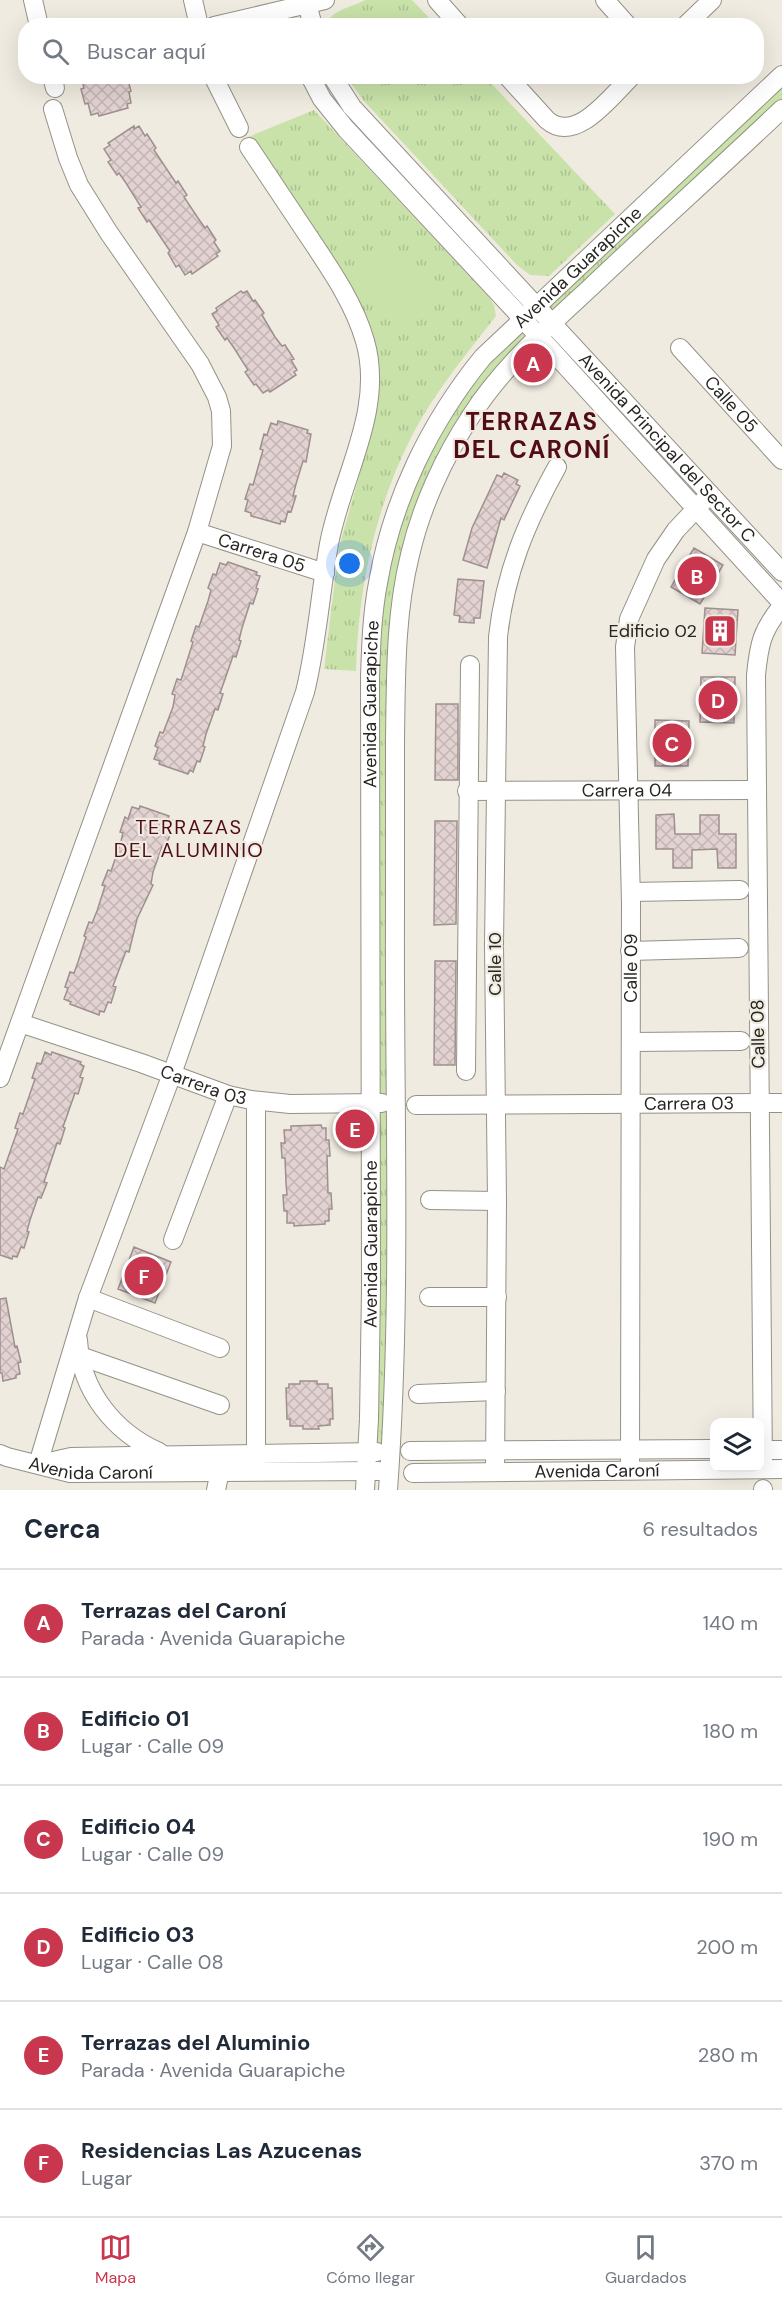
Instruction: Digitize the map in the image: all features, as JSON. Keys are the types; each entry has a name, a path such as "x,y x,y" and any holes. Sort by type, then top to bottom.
{"street":[{"path":"33,0 37,18"},
{"path":"193,0 197,18"},
{"path":"256,18 288,12 307,3 325,0"},
{"path":"437,0 453,18"},
{"path":"605,0 621,18"},
{"path":"693,18 712,0"},
{"path":"307,3 310,18"},
{"name":"Avenida Guarapiche","path":"365,1490 368,1451 371,1289 369,759 372,640 378,583 393,521 417,458 467,377 483,357 782,75"},
{"path":"217,84 239,128"},
{"name":"Avenida Principal del Sector C","path":"314,84 322,99 346,129 522,318 782,605"},
{"name":"Avenida Principal del Sector C","path":"337,84 352,106 782,572"},
{"path":"514,84 554,126 566,128 584,122 624,84"},
{"path":"0,1078 197,532 222,446 223,425 217,397 200,364 109,232 76,178 53,109"},
{"name":"Avenida Guarapiche","path":"389,1481 396,1316 395,697 397,641 405,577 419,523 454,445 495,381 538,336 781,111"},
{"path":"0,1454 38,1464 88,1298 172,1074 305,692 315,647 334,520 362,435 368,405 369,362 366,343 356,317 341,287 249,147"},
{"name":"Calle 05","path":"680,348 782,460"},
{"name":"Calle 10","path":"495,1472 498,1201 494,945 498,637 502,606 515,555 556,467"},
{"name":"Calle 09","path":"630,1469 631,1042 625,670 628,620 656,559 676,530 710,494"},
{"name":"Carrera 05","path":"197,532 325,573"},
{"name":"Calle 08","path":"761,1418 756,675 758,646 763,633 782,605"},
{"path":"466,1071 470,665"},
{"name":"Carrera 04","path":"467,791 756,790"},
{"path":"630,892 740,890"},
{"path":"467,944 494,945"},
{"path":"630,951 739,948"},
{"name":"Carrera 03","path":"20,1023 228,1095 256,1101 290,1104 395,1103"},
{"path":"631,1042 741,1041"},
{"path":"173,1240 228,1095"},
{"path":"256,1101 256,1471"},
{"name":"Carrera 03","path":"416,1105 782,1103"},
{"path":"430,1200 498,1201"},
{"path":"429,1297 497,1297"},
{"path":"88,1298 220,1348"},
{"path":"78,1331 80,1356 88,1385 108,1415 141,1444 164,1454"},
{"path":"80,1356 220,1405"},
{"path":"418,1394 496,1391"},
{"name":"Avenida Caroní","path":"410,1451 710,1449"},
{"path":"764,1450 782,1450"},
{"name":"Avenida Caroní","path":"38,1464 71,1457 164,1454 368,1451 391,1453"},
{"name":"Avenida Caroní","path":"38,1464 68,1481 159,1481 220,1472 256,1471 366,1471 389,1481"},
{"name":"Avenida Caroní","path":"413,1473 710,1469"},
{"name":"Avenida Caroní","path":"764,1469 782,1469"},
{"path":"216,1490 220,1472"}],"green space":[{"path":"365,0 412,0 429,18 331,18 337,12"},
{"path":"782,75 782,109 553,322 537,304"},
{"path":"352,84 492,84 615,214 549,276 530,275 517,265 363,100"},
{"path":"314,110 488,296 494,305 496,316 454,370 425,413 402,456 390,486 380,515 365,577 356,671 324,669 339,547 359,477 378,393 372,334 345,274 248,137"},
{"path":"385,240 440,297 403,333 348,276"},
{"path":"513,326 538,336 470,418 405,577 391,1453 368,1451 374,611 418,458"}],"building":[{"path":"83,84 129,84 131,103 127,104 128,108 99,116 98,113 91,115 81,89 84,88"},
{"path":"134,126 134,129 139,126 145,136 147,134 156,148 154,150 187,195 184,197 216,240 214,242 220,251 216,254 218,256 192,274 191,271 185,275 179,265 176,267 168,253 170,251 149,220 147,222 138,208 141,207 126,183 108,162 111,160 104,149 110,145 108,143"},
{"path":"241,291 243,293 247,291 253,301 255,300 275,337 282,346 285,345 294,359 291,360 297,370 294,372 296,375 270,392 268,390 263,393 256,384 254,385 245,372 248,370 234,348 216,327 219,325 212,314 217,311 216,308"},
{"path":"278,421 308,430 307,433 311,434 306,462 303,461 296,484 293,496 296,496 291,512 288,511 285,522 281,521 280,524 251,516 251,513 245,511 248,500 245,499 250,484 253,485 263,450 260,449 264,434 267,435 271,423 277,425"},
{"path":"504,473 518,480 516,484 520,486 504,520 501,518 487,568 463,560 472,528 497,475 502,477"},
{"path":"694,548 723,565 700,604 671,587"},
{"path":"228,562 257,572 256,575 260,576 256,588 258,589 253,604 250,603 236,657 233,656 220,693 223,694 218,710 215,709 206,734 200,762 197,761 193,772 190,770 188,774 159,764 160,761 154,759 158,748 155,746 160,732 163,733 173,707 175,695 172,694 177,679 181,680 196,626 199,627 208,601 211,590 208,588 213,574 216,575 220,563 226,565"},
{"path":"458,579 484,581 480,618 474,618 474,623 459,622 460,616 454,615"},
{"name":"Edificio 02","path":"705,608 738,610 735,655 702,653"},
{"path":"701,677 735,677 734,723 700,722"},
{"path":"436,704 458,704 458,780 435,780"},
{"path":"655,720 689,721 688,766 655,766"},
{"path":"140,806 169,816 168,819 172,820 168,832 171,832 165,848 162,847 153,872 151,884 153,885 137,919 129,952 126,951 113,986 116,987 111,1003 108,1002 104,1012 100,1011 99,1015 70,1004 71,1002 64,999 68,988 65,987 70,972 74,973 89,922 92,923 97,911 105,886 102,885 108,870 111,871 120,845 123,833 120,832 125,817 128,819 132,807 139,809"},
{"path":"674,814 675,834 700,834 700,815 719,815 719,834 736,834 736,868 718,868 717,849 692,850 692,868 673,868 673,849 656,849 656,815"},
{"path":"435,821 457,821 456,924 434,925"},
{"path":"435,961 456,961 455,1065 434,1065"},
{"path":"45,1052 51,1055 52,1052 81,1062 80,1064 84,1066 80,1077 83,1078 63,1127 65,1128 60,1144 57,1143 44,1182 47,1183 41,1198 38,1197 30,1220 24,1248 21,1247 17,1257 13,1256 12,1259 0,1255 0,1167 4,1169 18,1129 15,1128 20,1113 23,1114 35,1079 32,1078 37,1063 41,1064"},
{"path":"321,1125 322,1128 326,1128 326,1140 329,1140 328,1193 331,1193 332,1209 329,1209 329,1221 325,1221 325,1224 294,1226 294,1223 287,1223 287,1211 284,1211 283,1195 287,1195 285,1158 282,1158 281,1143 285,1143 284,1130 291,1130 291,1126"},
{"path":"134,1247 171,1262 155,1303 118,1289"},
{"path":"6,1298 15,1347 17,1346 21,1362 18,1363 20,1374 16,1375 16,1378 3,1381 2,1373 0,1373 0,1299"},
{"path":"300,1381 317,1381 317,1384 328,1384 328,1388 332,1388 333,1419 330,1419 330,1425 318,1426 319,1429 290,1426 290,1419 287,1419 286,1388 289,1388 289,1384 300,1384"}],"place":[{"name":"Terrazas del Caroní","path":"533,363"},
{"name":"Edificio 01","path":"697,576"},
{"name":"Edificio 02","path":"720,631"},
{"name":"Edificio 03","path":"718,700"},
{"name":"Edificio 04","path":"672,743"},
{"name":"Terrazas del Aluminio","path":"355,1129"},
{"name":"Residencias Las Azucenas","path":"144,1276"}],"district":[{"name":"TERRAZAS DEL CARONÍ","path":"532,435"},
{"name":"TERRAZAS DEL ALUMINIO","path":"189,838"}]}
